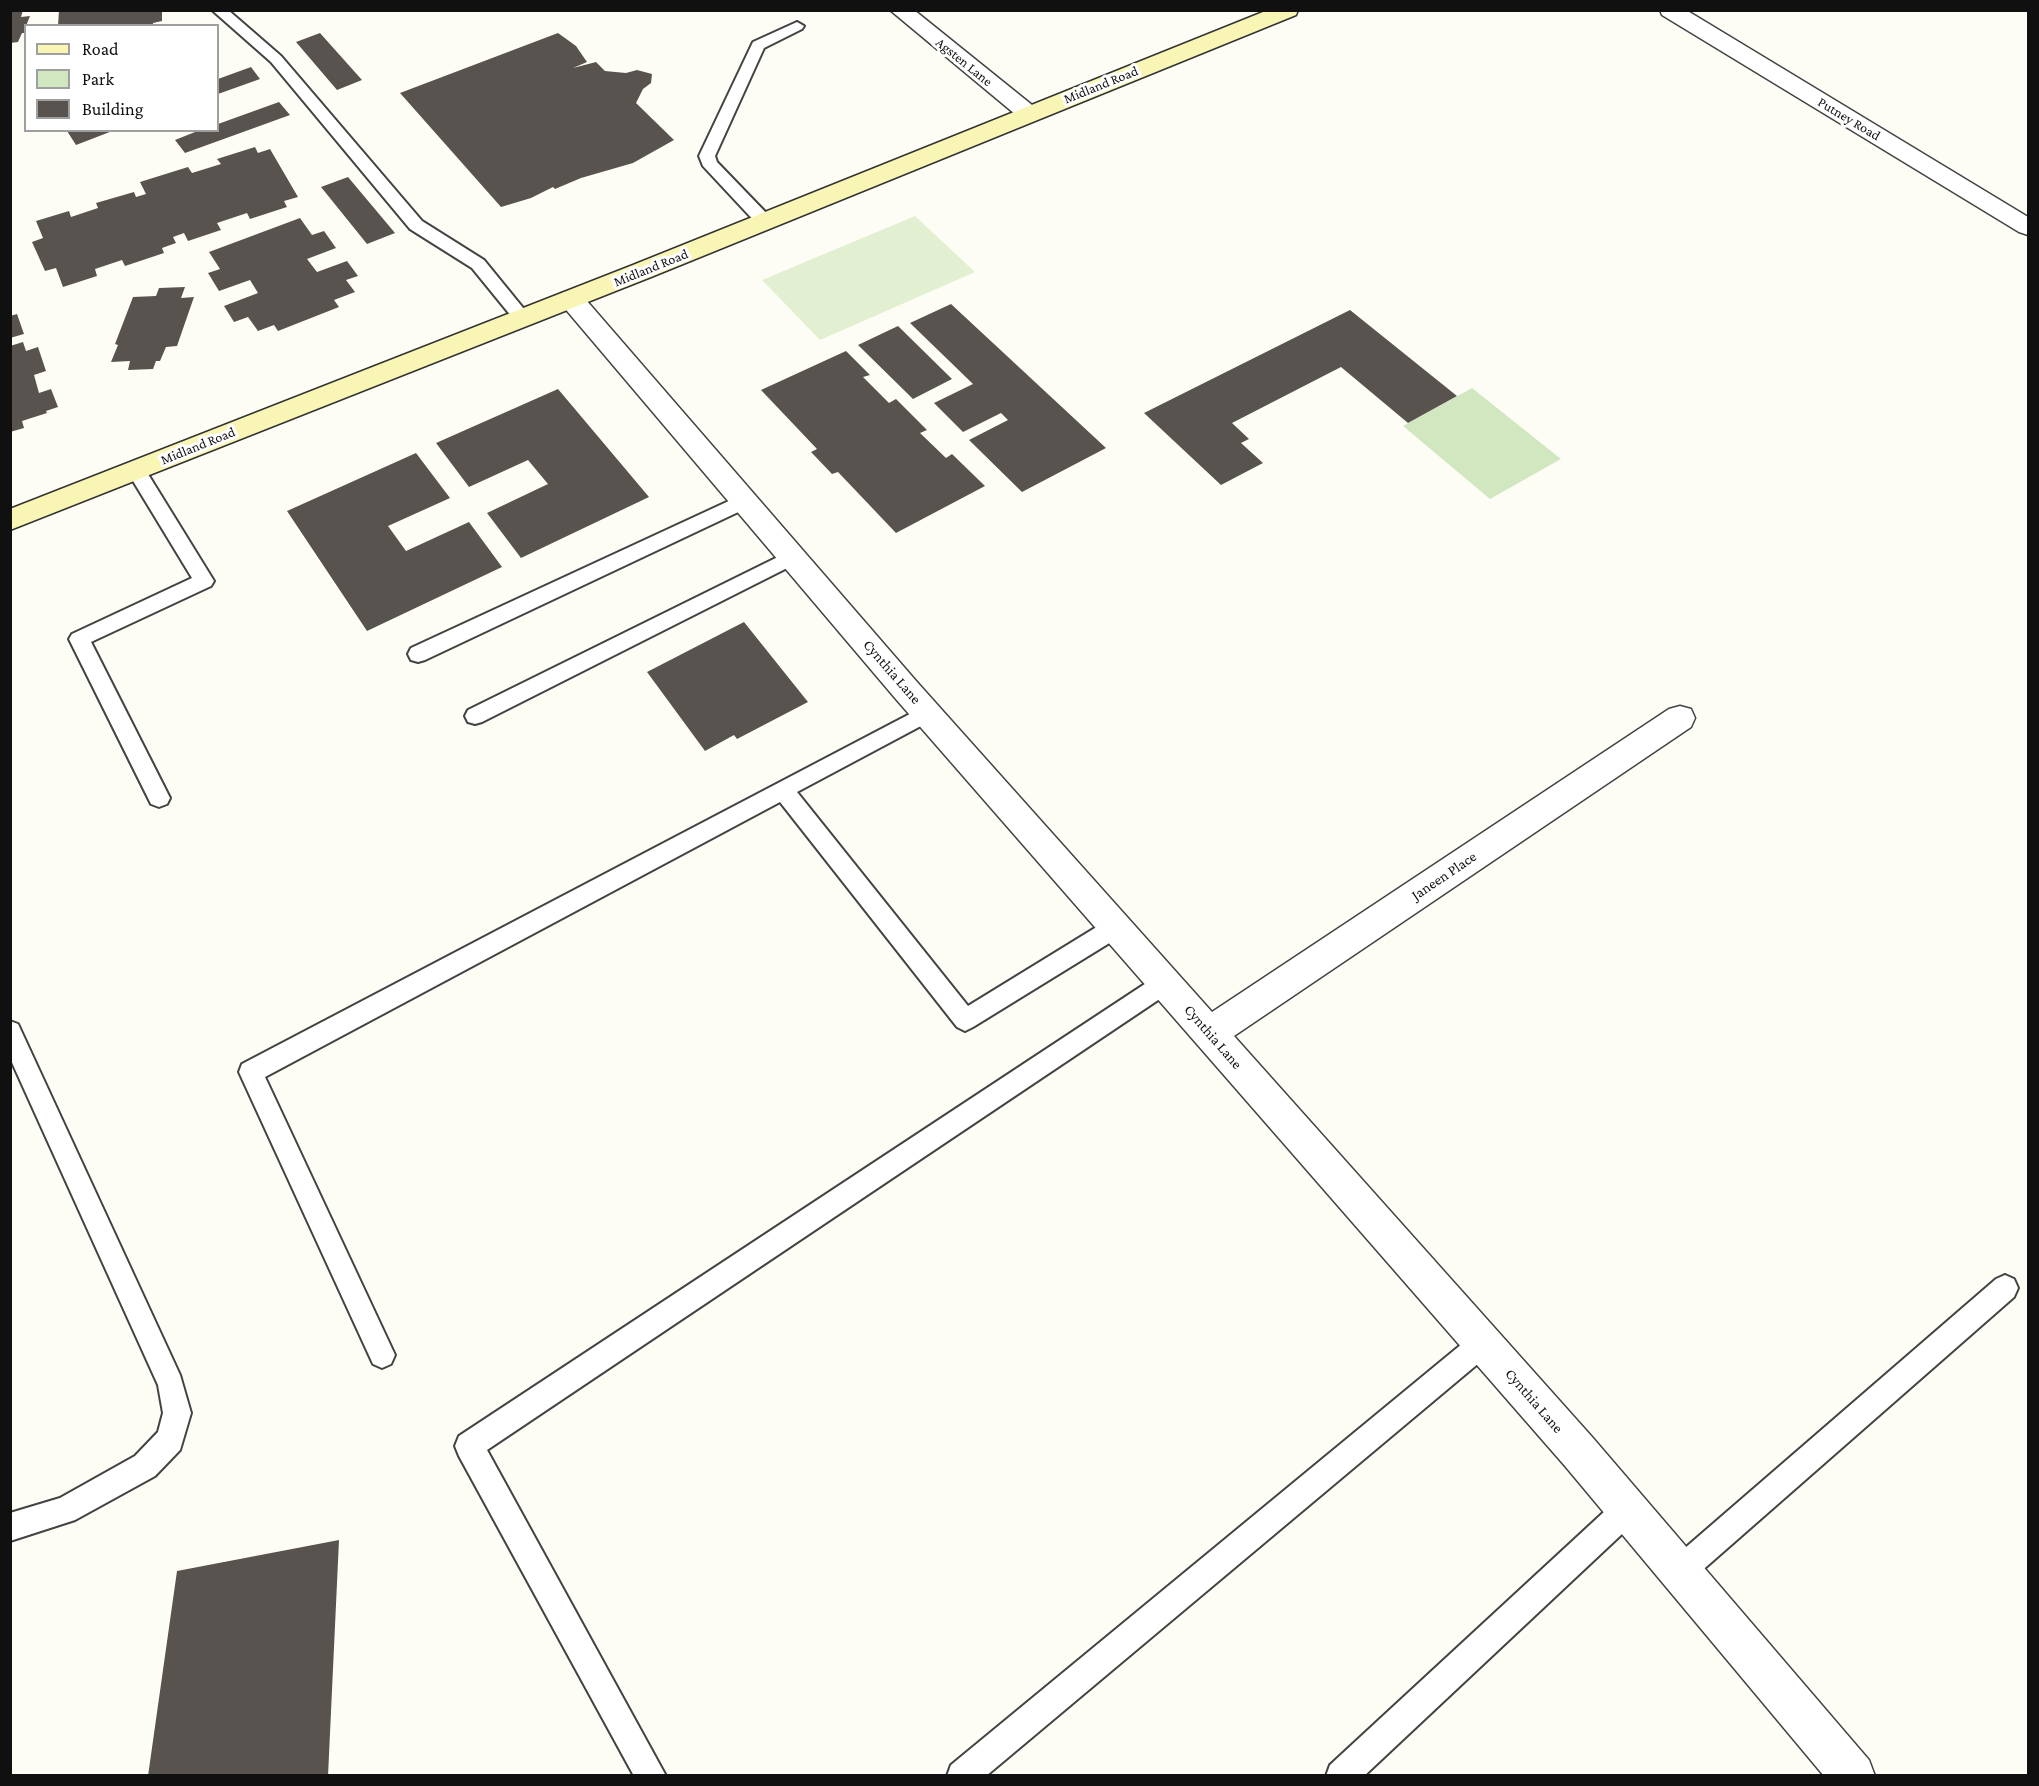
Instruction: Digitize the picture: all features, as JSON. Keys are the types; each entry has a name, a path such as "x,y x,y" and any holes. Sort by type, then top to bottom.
{"main road":[{"name":"Midland Road","path":"10,519 571,300 1288,10"}],"street":[{"name":"Agsten Lane","path":"900,10 1029,114"},
{"name":"Putney Road","path":"1670,10 2028,227"},
{"name":"Cynthia Lane","path":"571,300 927,713 1628,1509 1853,1776"},
{"name":"Janeen Place","path":"1209,1033 1680,718"}],"lane":[{"path":"219,10 276,59 417,225 478,264 522,318"},
{"path":"765,222 709,163 707,156 758,45 797,26"},
{"path":"136,471 204,581 79,639 159,798"},
{"path":"418,654 744,501"},
{"path":"476,716 792,557"},
{"path":"382,1355 251,1072 927,713"},
{"path":"783,789 965,1020 1116,927"},
{"path":"651,1776 469,1446 1165,983"},
{"path":"10,1031 171,1384 177,1413 170,1440 145,1466 64,1510 10,1527"},
{"path":"1680,1571 2005,1288"},
{"path":"962,1776 1483,1343"},
{"path":"1341,1776 1628,1509"}],"green space":[{"path":"915,216 975,272 820,340 762,280"},
{"path":"1472,388 1561,459 1490,499 1403,426"}],"building":[{"path":"10,10 23,10 21,17 30,16 27,24 24,24 24,33 18,42 10,43"},
{"path":"59,10 162,10 162,21 153,24 58,24"},
{"path":"320,33 362,80 337,90 296,42"},
{"path":"558,33 576,46 587,62 573,68 596,62 605,71 626,73 637,70 652,74 651,83 643,89 636,103 674,140 633,163 581,178 555,189 553,187 531,198 501,207 400,93"},
{"path":"251,67 260,79 219,94 219,79"},
{"path":"279,102 290,115 185,153 175,140 195,132 219,132 219,124"},
{"path":"68,132 110,132 76,145"},
{"path":"255,147 258,153 270,149 298,197 284,201 287,207 250,219 247,213 217,223 221,230 188,241 184,233 173,237 176,243 162,248 164,253 125,266 122,260 95,269 97,276 63,287 56,268 45,271 32,242 43,238 36,221 69,211 71,217 98,208 96,203 134,192 136,197 146,194 140,182 188,167 192,173 221,164 217,159"},
{"path":"348,177 395,233 367,244 321,187"},
{"path":"300,218 312,235 324,231 336,248 307,259 317,272 347,261 358,276 346,280 355,292 334,300 339,307 278,331 274,325 258,331 248,317 234,322 224,306 258,293 250,280 219,291 208,273 220,269 209,252"},
{"path":"185,287 181,298 194,297 177,346 166,347 160,361 156,361 153,369 128,370 130,361 111,362 118,345 115,344 133,297 156,296 159,288"},
{"path":"951,304 1106,448 1022,492 969,440 1008,420 1001,413 963,432 934,403 973,384 910,323"},
{"path":"1350,310 1457,396 1408,423 1341,367 1232,423 1249,439 1241,443 1263,463 1221,485 1144,413"},
{"path":"17,314 24,334 10,338 10,316"},
{"path":"898,326 952,379 913,399 858,345"},
{"path":"23,342 26,351 38,347 46,371 34,375 39,393 51,389 58,407 22,421 24,428 10,432 10,346"},
{"path":"846,351 870,375 863,377 889,403 896,399 927,430 920,433 946,458 952,454 985,486 896,533 838,472 832,474 811,452 817,449 761,390"},
{"path":"558,389 649,497 521,558 487,513 548,484 528,460 469,487 436,443"},
{"path":"416,453 450,498 388,526 406,551 469,522 502,567 367,631 287,511"},
{"path":"744,622 808,702 737,739 734,735 705,751 647,672"},
{"path":"339,1540 328,1776 148,1776 177,1571"}]}
